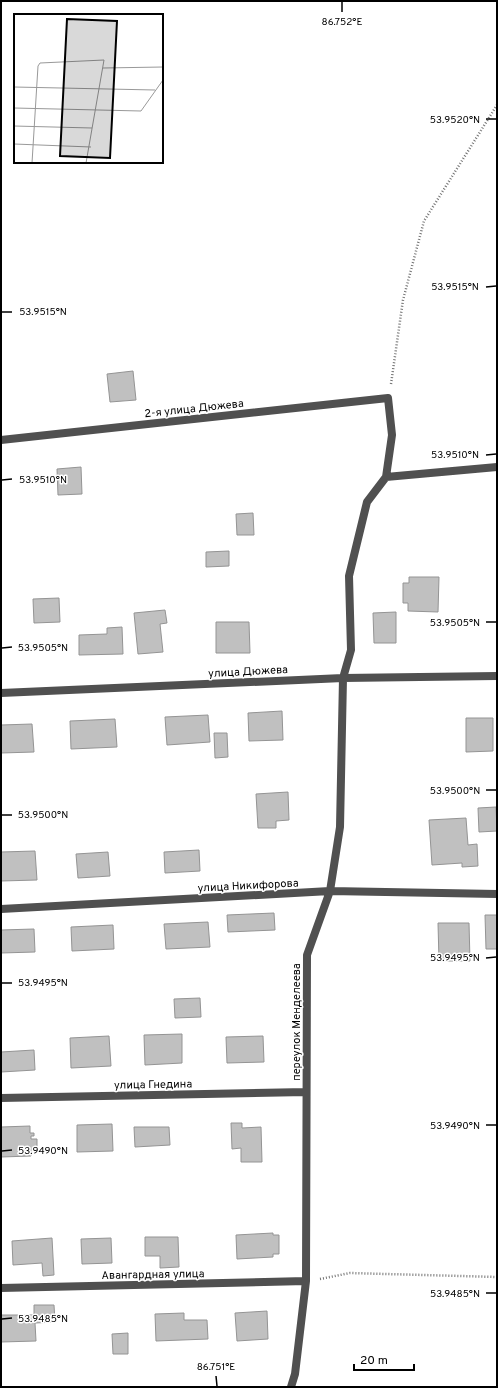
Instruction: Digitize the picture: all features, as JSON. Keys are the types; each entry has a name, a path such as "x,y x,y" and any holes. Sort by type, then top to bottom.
{"street":[{"name":"2-я улица Дюжева","path":"1,440 388,398"},
{"path":"388,398 392,435 386,477 497,467"},
{"name":"переулок Менделеева","path":"291,1387 296,1374 306,1282 307,955 330,892 340,827 344,678 350,650 349,576 367,502 386,477"},
{"name":"улица Дюжева","path":"1,693 344,678 497,676"},
{"name":"улица Никифорова","path":"1,909 330,892 497,894"},
{"name":"улица Гнедина","path":"1,1098 306,1092"},
{"name":"Авангардная улица","path":"1,1288 306,1282"}],"path":[{"path":"388,398 403,300 424,221 497,105"},
{"path":"306,1282 350,1273 497,1278"}],"building":[{"path":"133,371 136,400 110,402 107,374"},
{"path":"81,467 82,494 58,495 57,469"},
{"path":"253,513 254,535 237,535 236,514"},
{"path":"229,551 229,566 206,567 206,552"},
{"path":"409,577 439,577 438,612 408,611 408,603 403,603 403,583 409,583"},
{"path":"59,598 60,622 34,623 33,599"},
{"path":"165,610 167,623 160,624 163,652 138,654 134,613"},
{"path":"396,612 396,643 374,643 373,613"},
{"path":"216,622 249,622 250,653 216,653"},
{"path":"122,627 123,654 79,655 79,635 107,634 107,628"},
{"path":"282,711 283,740 249,741 248,713"},
{"path":"208,715 210,742 167,745 165,717"},
{"path":"466,718 493,718 493,751 466,752"},
{"path":"115,719 117,747 71,749 70,721"},
{"path":"32,724 34,752 1,753 1,725"},
{"path":"214,733 227,733 228,757 215,758"},
{"path":"288,792 289,820 276,821 276,828 258,828 256,794"},
{"path":"496,807 497,831 479,832 478,808"},
{"path":"466,818 468,845 477,844 478,866 462,867 462,863 432,865 429,820"},
{"path":"199,850 200,871 165,873 164,852"},
{"path":"35,851 37,880 1,881 1,852"},
{"path":"108,852 110,876 78,878 76,854"},
{"path":"274,913 275,930 228,932 227,915"},
{"path":"485,915 497,915 497,949 486,949"},
{"path":"208,922 210,947 166,949 164,924"},
{"path":"438,923 469,923 470,961 439,961"},
{"path":"113,925 114,949 72,951 71,927"},
{"path":"34,929 35,952 1,953 1,930"},
{"path":"200,998 201,1017 175,1018 174,999"},
{"path":"182,1034 182,1063 145,1065 144,1035"},
{"path":"109,1036 111,1066 71,1068 70,1038"},
{"path":"263,1036 264,1062 227,1063 226,1037"},
{"path":"34,1050 35,1070 1,1072 1,1052"},
{"path":"231,1123 242,1123 242,1128 261,1127 262,1162 241,1162 241,1148 232,1149"},
{"path":"112,1124 113,1151 77,1152 77,1125"},
{"path":"30,1126 30,1133 34,1133 34,1136 31,1136 31,1139 37,1139 37,1149 31,1149 31,1156 1,1157 1,1127"},
{"path":"134,1127 169,1127 170,1145 135,1147"},
{"path":"273,1233 273,1235 279,1235 279,1254 273,1254 273,1257 237,1259 236,1235"},
{"path":"145,1237 178,1237 179,1267 160,1268 160,1256 145,1256"},
{"path":"52,1238 54,1275 43,1276 42,1263 13,1265 12,1241"},
{"path":"111,1238 112,1263 82,1264 81,1239"},
{"path":"34,1305 54,1305 55,1322 35,1323 36,1341 1,1342 1,1315 34,1315"},
{"path":"267,1311 268,1339 237,1341 235,1313"},
{"path":"184,1313 184,1320 207,1320 208,1339 156,1341 155,1314"},
{"path":"128,1333 128,1354 113,1354 112,1334"}]}
